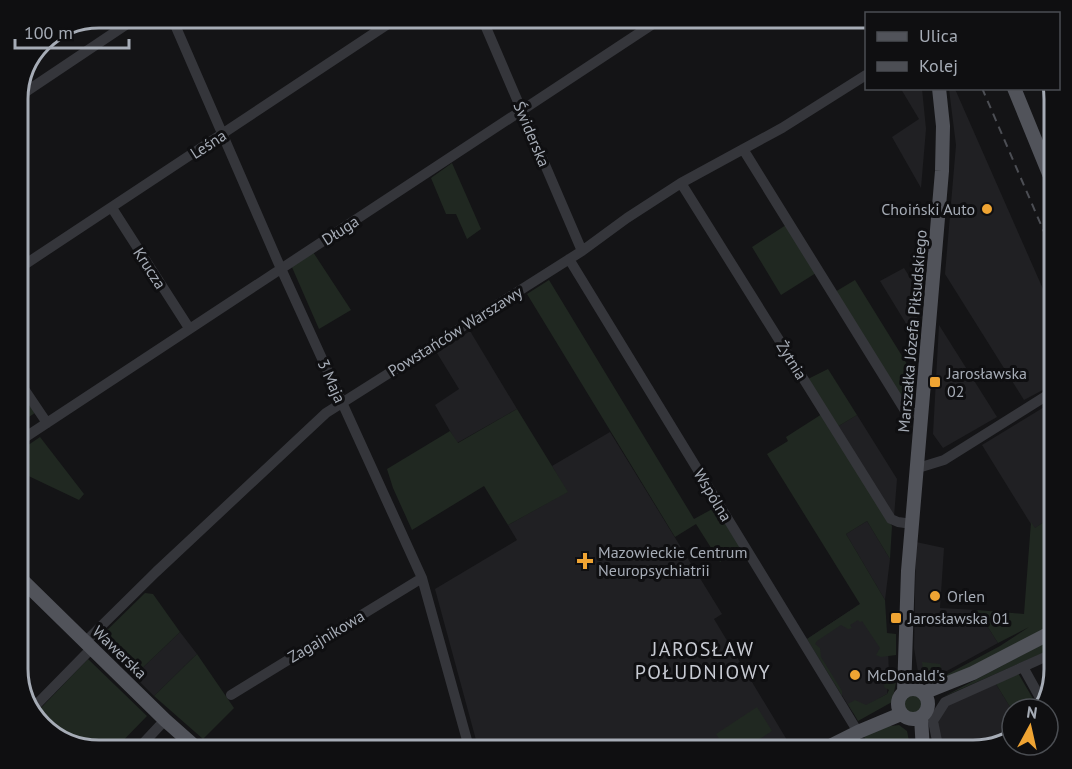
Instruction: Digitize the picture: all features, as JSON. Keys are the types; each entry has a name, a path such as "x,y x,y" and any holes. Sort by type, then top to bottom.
{"main road":[{"name":"Marszałka Józefa Piłsudskiego","path":"917,694 906,622 944,142 939,90"},
{"path":"1015,90 1044,162"},
{"name":"Wawerska","path":"29,587 188,740"},
{"path":"918,740 908,714 898,698 917,694 973,673 1044,636"},
{"path":"842,740 858,732 927,708 917,694"}],"street":[{"path":"30,89 121,28"},
{"name":"3 Maja","path":"176,28 422,578 467,740"},
{"name":"Leśna","path":"29,262 382,28"},
{"name":"Świderska","path":"486,28 582,251"},
{"name":"Długa","path":"29,435 647,28"},
{"name":"Powstańców Warszawy","path":"37,704 87,653 89,646 314,423 582,251 681,183 849,88 865,76"},
{"path":"743,149 906,412 922,414"},
{"name":"Żytnia","path":"681,183 891,519 912,524"},
{"name":"Krucza","path":"111,208 189,328"},
{"name":"Wspólna","path":"569,259 858,732"},
{"path":"29,396 47,423"},
{"path":"918,468 944,460 1044,397"},
{"name":"Zagajnikowa","path":"231,695 422,578"},
{"path":"937,740 933,721 945,702 1044,658"},
{"path":"1023,667 1039,695"},
{"path":"146,740 165,720"}],"shaded area":[{"path":"902,90 922,90 926,129 921,188 892,137 919,119"},
{"path":"949,90 955,90 1044,291 1044,389 1024,400 945,274 956,145"},
{"path":"452,163 481,229 467,239 456,214 446,214 431,178"},
{"path":"786,225 816,273 781,295 752,247"},
{"path":"313,252 351,310 319,329 291,265"},
{"path":"904,268 919,292 916,329 910,330 880,281"},
{"path":"549,280 694,519 716,507 740,549 720,562 696,524 675,537 527,294"},
{"path":"855,280 907,364 903,402 835,292"},
{"path":"939,325 997,417 943,448 933,434"},
{"path":"470,331 517,409 457,443 435,405 459,389 437,353"},
{"path":"828,369 857,415 837,427 808,379"},
{"path":"29,404 35,413 29,417"},
{"path":"1044,407 1044,522 1034,529 982,445"},
{"path":"517,409 568,492 508,525 484,486 412,530 387,469 450,431 458,443"},
{"path":"822,414 892,526 890,559 867,521 846,534 885,600 887,633 896,634 896,655 881,657 876,655 880,648 862,621 858,620 850,625 852,628 848,629 841,625 817,641 815,644 820,648 821,657 842,691 842,696 807,639 860,604 767,454 788,441 786,437"},
{"path":"857,415 897,479 894,517 837,427"},
{"path":"610,432 722,614 714,619 787,740 476,740 435,589 517,540 508,525 567,492 552,466"},
{"path":"40,437 84,494 79,500 29,476 29,444"},
{"path":"867,521 890,559 885,600 846,534"},
{"path":"1031,522 1035,528 1044,522 1044,630 966,670 932,682 929,677 924,676 922,662 940,664 943,675 946,675 1000,646 1029,627 998,643 977,610 1024,614"},
{"path":"916,542 944,548 940,608 977,610 998,643 934,678 929,672 918,672 914,648"},
{"path":"145,593 153,594 180,632 134,676 101,643 101,636"},
{"path":"860,604 888,649 889,675 887,694 853,713 807,639"},
{"path":"180,632 197,654 154,696 134,676"},
{"path":"1044,643 1044,652 943,697"},
{"path":"197,654 234,708 203,739 154,696"},
{"path":"88,659 147,716 124,740 90,740 77,737 56,726 40,708"},
{"path":"885,673 897,677 892,702 858,721 848,704 855,700 866,705 887,694 889,690 884,687"},
{"path":"1018,673 1032,697 1004,697 996,684"},
{"path":"996,684 1004,697 1000,697 1000,735 982,740 939,740 936,727 946,706"},
{"path":"913,693 920,696 923,703 920,710 913,713 906,710 903,703 906,696"},
{"path":"757,707 772,731 758,740 720,740 716,734"},
{"path":"889,723 891,726 899,725 907,731 909,740 866,740 864,737"}],"railway":[{"path":"983,90 1044,232"}],"place":[{"name":"Choiński Auto","path":"987,209"},
{"name":"Jarosławska 02","path":"935,382"},
{"name":"Mazowieckie Centrum Neuropsychiatrii","path":"585,561"},
{"name":"Orlen","path":"935,596"},
{"name":"Jarosławska 01","path":"896,618"},
{"name":"McDonald's","path":"855,675"}],"district":[{"name":"JAROSŁAW POŁUDNIOWY","path":"703,660"}]}
